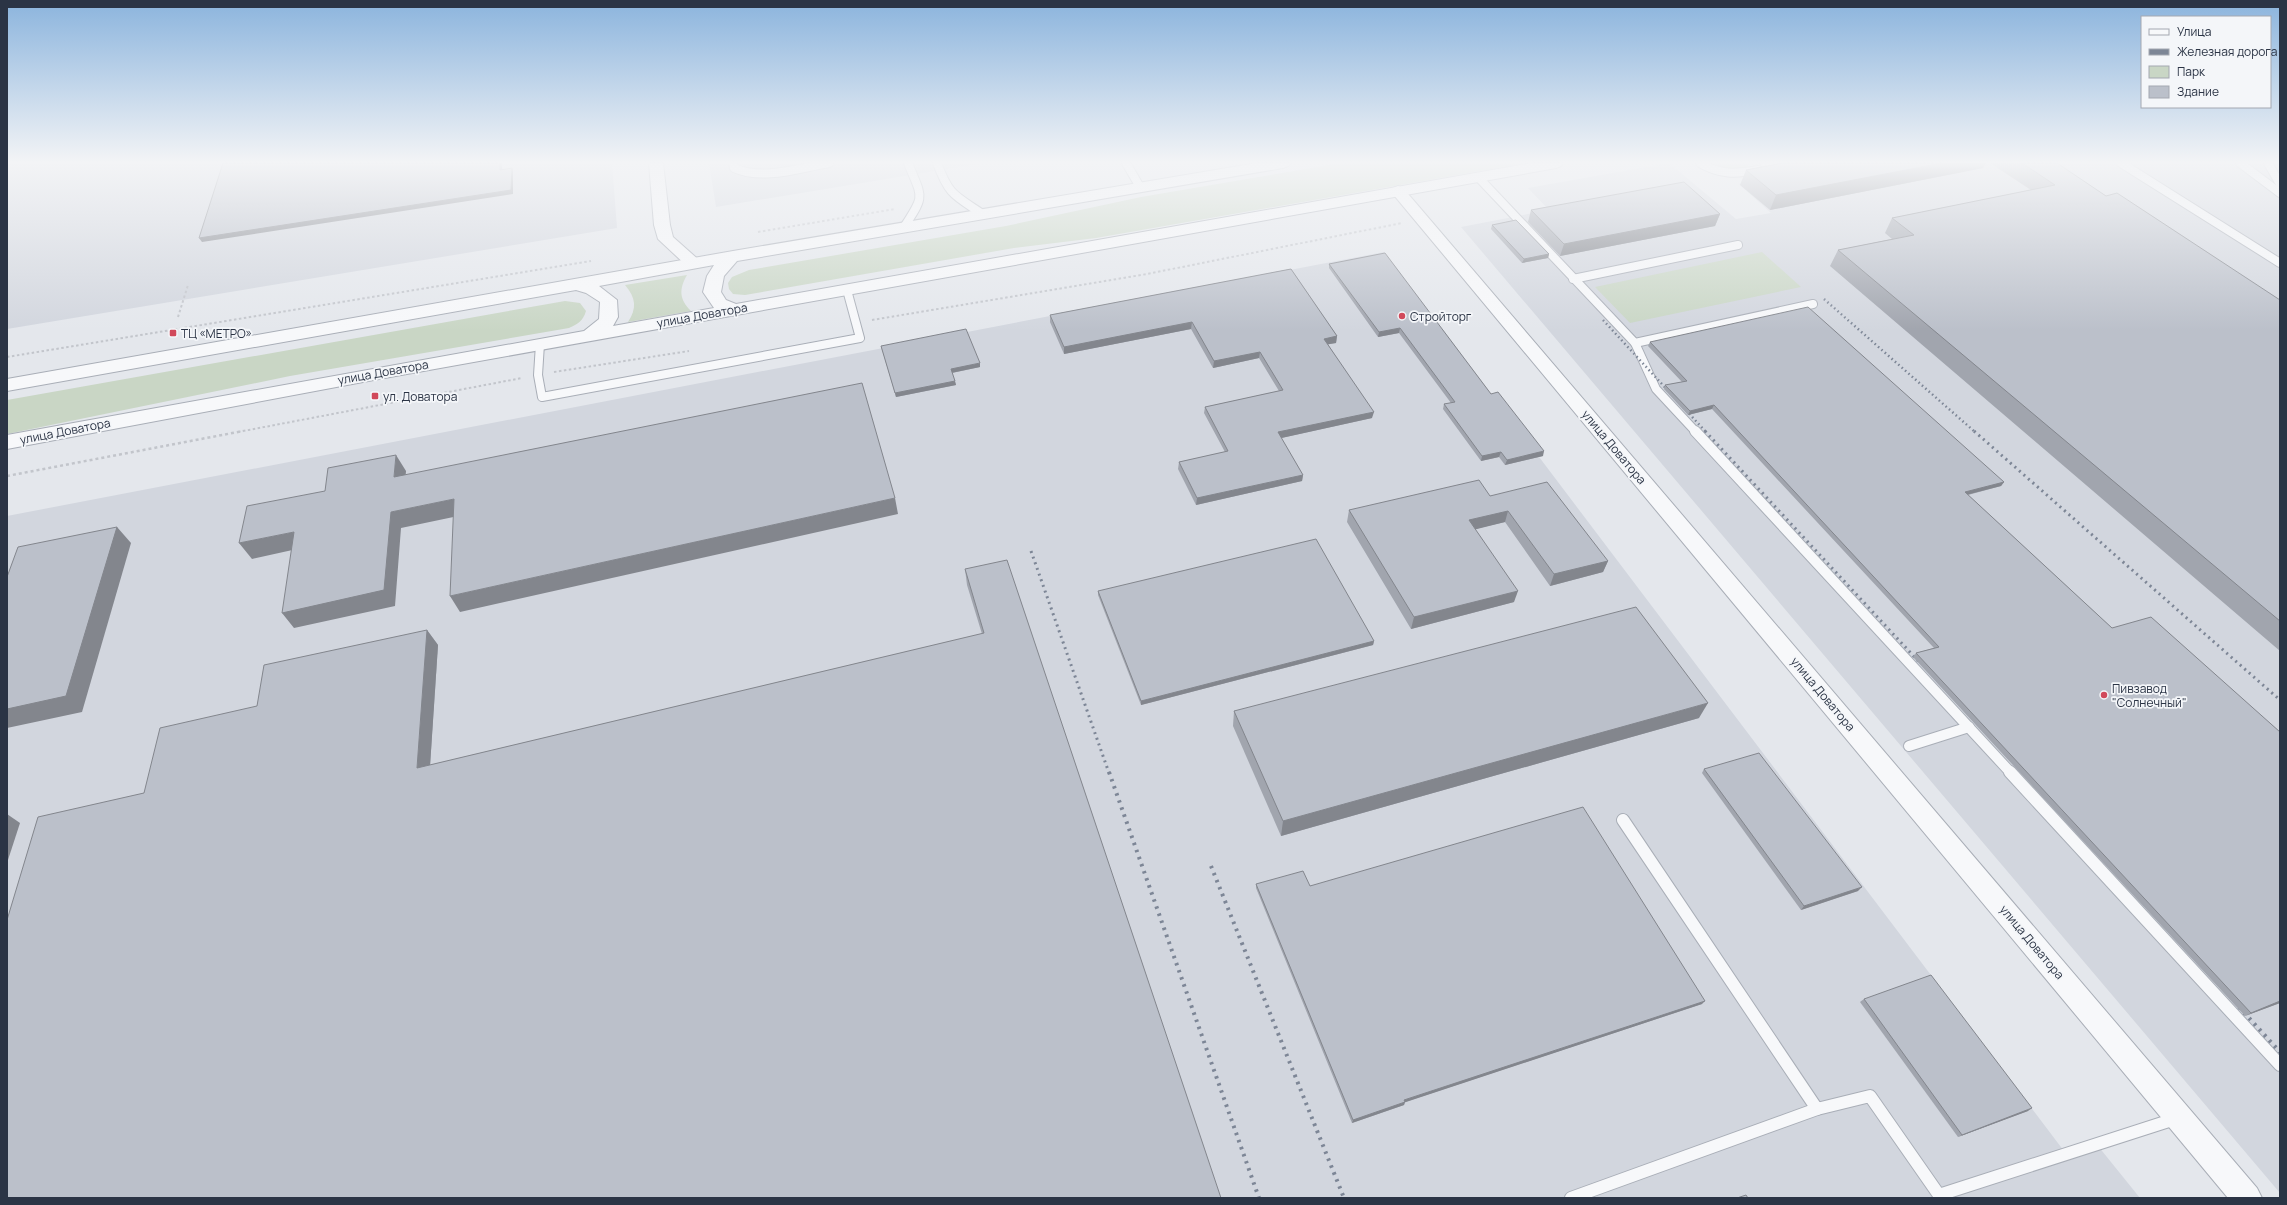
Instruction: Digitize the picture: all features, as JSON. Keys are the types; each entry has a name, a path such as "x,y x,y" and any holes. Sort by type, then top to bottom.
{"street":[{"path":"661,219 666,239 694,264"},
{"path":"7,385 947,219"},
{"name":"улица Доватора","path":"7,442 540,344 1241,219"},
{"name":"улица Доватора","path":"1422,219 2247,1198"},
{"path":"733,256 718,270 713,280 712,292 720,304 737,310"},
{"path":"578,285 601,294 608,300 610,308 611,315 607,324 590,335"}],"lane":[{"path":"904,227 909,219"},
{"path":"1517,219 1635,344 1656,390 2280,1065"},
{"path":"2210,219 2280,263"},
{"path":"1573,279 1738,244"},
{"path":"540,344 538,375 542,397 860,338 847,290"},
{"path":"1635,344 1813,304"},
{"path":"1909,746 1969,728"},
{"path":"1623,820 1817,1109"},
{"path":"1571,1198 1817,1109 1870,1096 1938,1196 2180,1118"}],"path":[{"path":"178,317 188,285"}],"shaded area":[{"path":"7,219 616,219 617,228 7,329"},
{"path":"1501,219 2280,219 2280,1193 1461,227"},
{"path":"1384,252 2067,1155 2094,1141 2140,1198 7,1198 7,516"}],"green space":[{"path":"1038,219 1204,219 1096,238 1014,248 745,295 733,294 729,289 728,283 732,277 749,270 1006,226"},
{"path":"1762,252 1801,287 1630,323 1595,287"},
{"path":"687,275 682,289 682,298 691,311 628,322 633,312 634,303 629,290 625,285"},
{"path":"565,301 580,303 586,311 580,322 569,328 290,376 7,434 7,400"}],"building":[{"path":"205,219 321,219 199,238"},
{"path":"1540,219 1693,219 1564,244"},
{"path":"1894,219 2157,219 2280,300 2280,621 1838,250 1914,235"},
{"path":"1516,220 1549,254 1524,259 1492,225"},
{"path":"1385,253 1491,394 1498,392 1544,451 1507,460 1501,452 1482,456 1444,404 1455,402 1400,328 1379,332 1329,264"},
{"path":"1291,269 1337,336 1324,339 1374,412 1278,432 1303,475 1197,498 1179,462 1228,451 1205,407 1283,390 1260,352 1214,361 1192,322 1064,347 1050,315"},
{"name":"Пивзавод \"Солнечный\"","path":"1808,307 2004,482 1965,492 2112,628 2151,617 2280,732 2280,1001 2251,1013 1916,653 1939,647 1714,405 1690,411 1665,385 1687,381 1650,342"},
{"path":"966,329 980,363 951,369 955,381 895,393 881,346"},
{"path":"862,383 895,498 450,596 454,499 391,512 384,590 282,613 294,532 239,543 247,506 325,491 328,468 396,455 394,477"},
{"path":"1479,480 1490,496 1547,482 1608,561 1554,574 1508,511 1469,520 1518,591 1414,617 1349,510"},
{"path":"117,527 66,696 7,709 7,577 18,547"},
{"path":"1316,539 1374,641 1141,701 1098,591"},
{"path":"1007,560 1221,1198 7,1198 7,920 38,817 144,793 160,728 257,706 264,665 427,630 417,768 984,633 965,569"},
{"path":"1636,607 1708,703 1283,821 1234,711"},
{"path":"1759,753 1862,887 1804,906 1704,769"},
{"path":"1583,807 1705,1001 1404,1100 1405,1102 1353,1120 1256,884 1303,871 1310,886"},
{"path":"1931,975 2032,1108 1962,1135 1864,999"},
{"path":"1746,1195 1748,1198 1737,1198"}],"railway":[{"path":"1824,299 1975,432"},
{"path":"1603,320 1672,395"},
{"path":"1683,407 1706,432"},
{"path":"1705,431 1921,664"},
{"path":"1974,431 2280,700"},
{"path":"1031,551 1109,773"},
{"path":"1109,772 1259,1198"},
{"path":"1211,866 1344,1198"},
{"path":"2239,1007 2280,1052"}],"place":[{"name":"Стройторг","path":"1402,316"},
{"name":"ТЦ «МЕТРО»","path":"173,333"},
{"name":"ул. Доватора","path":"375,396"},
{"name":"Пивзавод \"Солнечный\"","path":"2104,695"}]}
